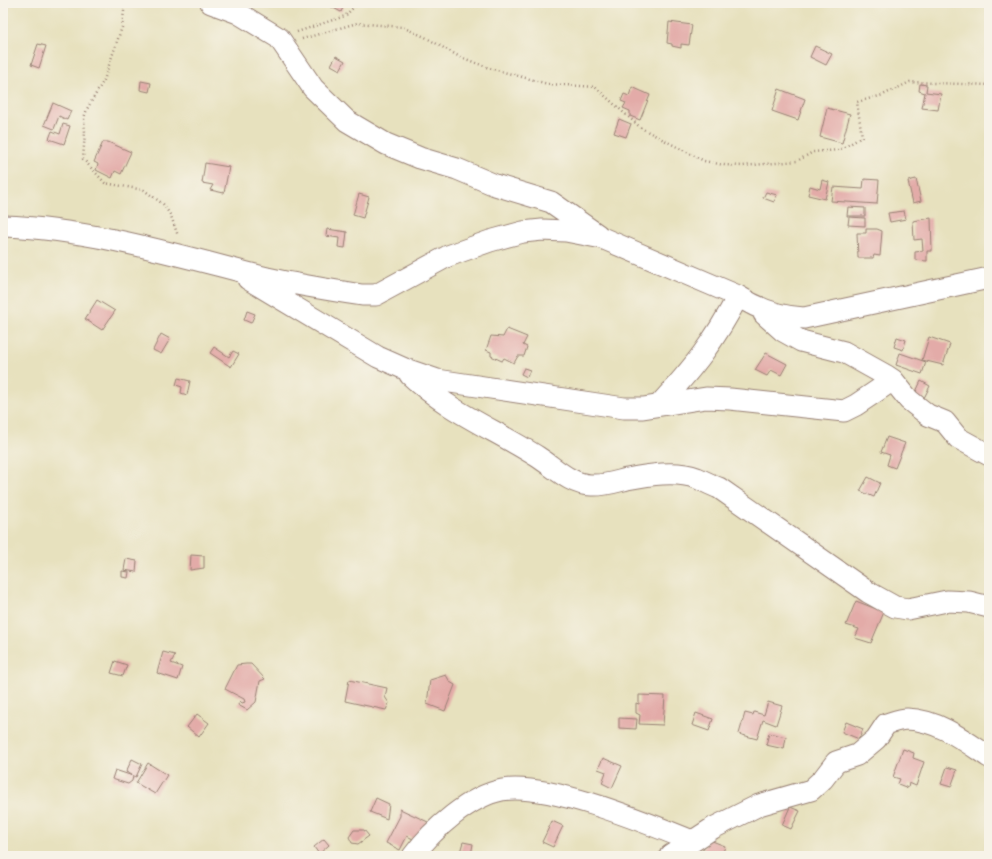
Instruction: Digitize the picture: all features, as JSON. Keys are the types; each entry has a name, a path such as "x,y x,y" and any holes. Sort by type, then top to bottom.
{"street":[{"path":"211,3 238,13 282,41 313,88 347,121 386,144 414,156 551,202 602,238 786,318 804,318 989,278"},
{"path":"3,226 33,227 144,245 268,278 362,295 376,295 448,256 523,232 542,230 566,231 602,238"},
{"path":"230,268 378,357 405,370 437,380 471,386 568,399 596,405 643,408 706,398 730,398 844,410 856,405 893,380"},
{"path":"744,300 783,331 801,341 844,352 893,380 909,400 928,415 945,422 958,438 989,455"},
{"path":"659,405 699,361 744,300"},
{"path":"405,370 426,390 470,420 539,458 558,472 579,483 590,485 608,484 655,475 677,474 695,477 719,488 868,592 895,607 908,609 947,601 969,602 989,606"},
{"path":"670,856 713,828 759,805 811,790 823,779 836,762 857,755 876,738 886,724 906,719 926,722 944,728 989,757"},
{"path":"413,856 423,843 471,802 503,790 523,790 548,793 567,798 615,812 692,841"}],"path":[{"path":"125,3 122,27 104,80 87,109 84,118 85,132 83,159 105,183 144,190 163,204 171,216 184,255"},
{"path":"282,41 345,16 358,3"},
{"path":"282,41 357,23 402,27 424,37 458,56 489,68 548,84 595,87 641,128 704,161 724,165 743,166 797,160 813,152 839,150 862,137 857,102 882,95 910,82 989,85"}],"building":[{"path":"324,3 345,3 341,12"},
{"path":"669,22 692,25 689,45 681,44 681,48 667,43"},
{"path":"38,44 46,46 39,68 31,65"},
{"path":"815,46 832,54 826,65 810,57"},
{"path":"336,56 345,61 340,70 331,65"},
{"path":"141,81 151,83 149,92 140,90"},
{"path":"920,84 927,85 926,92 941,94 938,110 922,108 925,93 919,91"},
{"path":"632,87 650,95 640,120 630,116 630,111 623,108 626,103 621,101 624,94 629,96"},
{"path":"779,89 805,99 798,120 772,111"},
{"path":"53,103 71,111 67,120 59,116 54,129 44,125"},
{"path":"827,108 850,114 842,143 820,137"},
{"path":"619,119 631,124 626,137 614,133"},
{"path":"63,124 70,126 64,144 49,139 52,131 60,134"},
{"path":"103,142 108,142 131,152 121,174 115,171 112,178 96,170 98,164 94,162"},
{"path":"205,163 229,167 224,193 210,190 213,185 202,183"},
{"path":"864,179 879,180 877,204 831,201 833,187 863,189"},
{"path":"916,179 921,201 913,203 908,181"},
{"path":"822,180 829,182 825,199 808,195 810,186 820,189"},
{"path":"766,192 777,195 774,202 763,198"},
{"path":"359,194 369,197 363,218 353,215"},
{"path":"848,207 865,208 865,216 847,216"},
{"path":"904,211 906,219 890,222 888,213"},
{"path":"849,217 865,218 865,226 848,225"},
{"path":"931,218 932,251 927,251 927,261 915,260 915,252 923,251 922,239 914,240 913,221"},
{"path":"327,229 347,232 345,248 338,247 339,238 326,236"},
{"path":"866,229 877,229 882,231 880,256 874,255 873,258 858,258 857,233 866,233"},
{"path":"97,300 115,311 102,330 85,319"},
{"path":"247,311 255,314 251,323 244,320"},
{"path":"507,329 527,337 523,345 527,347 524,356 518,356 514,363 504,358 502,361 491,356 491,352 486,350 491,336 503,337"},
{"path":"161,334 170,339 161,354 153,350"},
{"path":"897,337 906,340 903,350 894,347"},
{"path":"929,337 950,344 943,365 922,360"},
{"path":"214,347 229,357 233,351 239,354 231,367 210,353"},
{"path":"766,353 787,364 781,375 771,370 767,376 755,370"},
{"path":"900,353 926,362 922,374 896,365"},
{"path":"524,368 530,370 527,377 521,374"},
{"path":"178,378 190,381 187,395 181,393 182,387 176,385"},
{"path":"921,381 930,386 923,400 914,396"},
{"path":"887,437 905,443 895,468 887,465 890,455 881,452"},
{"path":"868,477 880,483 874,497 860,491"},
{"path":"191,555 204,556 204,568 190,570"},
{"path":"126,559 137,561 136,572 124,570"},
{"path":"122,571 129,572 128,578 122,577"},
{"path":"856,601 884,612 871,643 855,638 859,629 846,625"},
{"path":"163,652 175,655 171,663 182,667 178,680 157,673"},
{"path":"115,661 127,665 123,676 111,673"},
{"path":"251,664 265,679 260,681 256,702 247,710 238,705 240,701 242,703 245,702 244,699 225,689 237,665"},
{"path":"446,675 450,682 455,685 445,711 427,704 430,680"},
{"path":"349,680 387,688 385,697 389,703 386,710 345,701"},
{"path":"639,695 665,696 663,725 639,724 640,715 636,713 636,703 639,704"},
{"path":"768,702 782,706 776,725 763,720 757,739 739,734 745,713 753,715 754,712 764,715"},
{"path":"696,713 713,719 709,731 692,725"},
{"path":"197,714 209,723 199,737 187,727"},
{"path":"619,718 637,719 636,729 619,728"},
{"path":"846,722 863,729 859,739 842,732"},
{"path":"769,733 786,737 784,749 766,745"},
{"path":"903,749 914,753 913,758 924,762 916,786 909,783 908,788 898,784 900,779 893,777"},
{"path":"603,758 622,766 612,788 602,783 606,772 598,769"},
{"path":"132,759 142,764 136,777 126,772"},
{"path":"148,763 167,775 155,794 136,783"},
{"path":"947,767 957,770 951,787 941,784"},
{"path":"115,770 133,776 132,781 128,784 112,779"},
{"path":"376,798 389,804 387,819 370,812"},
{"path":"790,807 800,811 791,829 782,825"},
{"path":"400,809 428,822 424,831 419,835 418,833 415,840 407,836 400,850 386,843 400,816"},
{"path":"552,821 563,826 553,847 542,842"},
{"path":"354,830 364,830 369,836 358,844 352,843 349,837"},
{"path":"324,839 329,845 319,854 314,847"},
{"path":"707,839 725,846 722,856 701,855"},
{"path":"463,842 473,844 471,855 460,852"}]}
